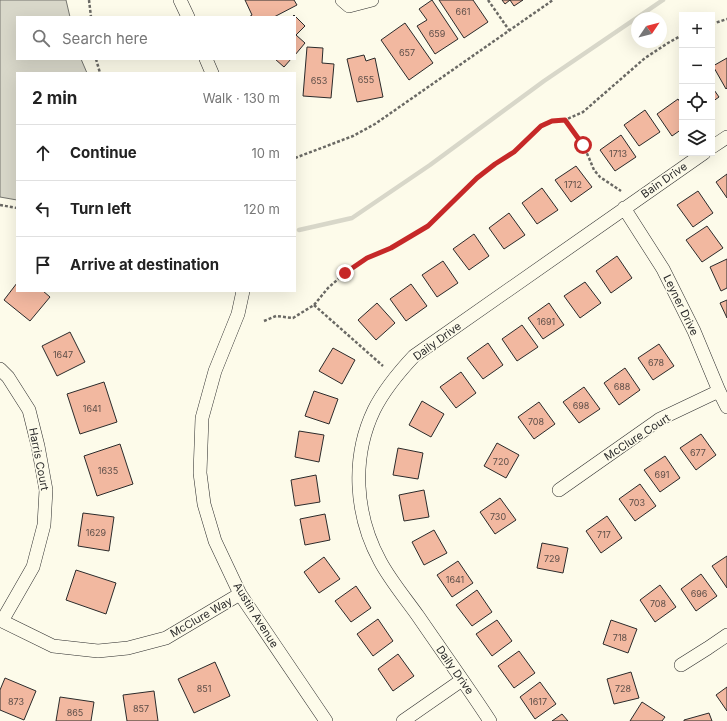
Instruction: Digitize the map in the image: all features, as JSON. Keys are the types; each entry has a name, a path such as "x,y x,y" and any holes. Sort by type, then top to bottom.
{"street":[{"path":"180,0 188,16"},
{"path":"342,0 349,6 372,0"},
{"path":"206,60 212,72"},
{"path":"715,145 727,137"},
{"name":"Bain Drive","path":"624,208 700,156"},
{"name":"Leyner Drive","path":"624,208 663,269 694,332 727,407"},
{"name":"Daily Drive","path":"490,721 380,561 366,527 359,497 359,470 364,436 374,409 396,376 414,356 624,208"},
{"name":"Austin Avenue","path":"243,292 238,314 215,371 202,418 200,473 204,504 215,541 240,594 326,721"},
{"name":"Harris Court","path":"0,369 8,377 29,410 38,446 46,490 44,525 32,567 1,620"},
{"name":"McClure Court","path":"559,490 660,419 719,391"},
{"name":"McClure Way","path":"1,620 53,646 98,651 128,648 166,638 240,594"},
{"path":"681,665 727,635"},
{"path":"403,721 462,680"}],"path":[{"path":"89,0 91,16"},
{"path":"488,0 509,30"},
{"path":"296,158 353,136 375,124 553,0"},
{"path":"715,23 727,19"},
{"path":"264,321 276,316 293,318 314,306 328,288 345,273 367,258 391,248 428,226 477,178 514,152 541,126 552,121 565,120 583,112 645,58 679,37"},
{"path":"96,60 100,72"},
{"path":"565,120 583,145 594,170 600,177 621,191"},
{"path":"0,205 16,208"},
{"path":"314,306 383,366"}],"shaded area":[{"path":"0,0 66,0 70,16 16,16 16,60 81,60 87,72 16,72 16,200 0,197"}],"building":[{"path":"245,0 294,0 297,5 276,16 250,16 252,15"},
{"path":"432,0 458,39 435,54 417,26 427,20 419,9"},
{"path":"439,0 473,0 488,22 464,38"},
{"path":"502,0 510,0 505,4"},
{"path":"510,0 523,0 514,6"},
{"path":"296,17 305,26 296,35"},
{"path":"405,23 433,63 409,80 381,40"},
{"path":"296,35 305,43 296,54"},
{"path":"307,47 323,48 322,63 334,64 331,98 303,96"},
{"path":"364,55 366,61 375,58 383,97 357,102 347,59"},
{"path":"727,58 726,89 715,70 715,65"},
{"path":"276,60 290,60 284,67"},
{"path":"715,91 719,97 715,100"},
{"path":"678,99 679,131 672,136 657,114"},
{"path":"645,110 660,132 639,146 624,125"},
{"path":"621,135 636,157 615,171 600,150"},
{"path":"576,166 592,187 571,202 555,180"},
{"path":"727,174 727,198 716,182"},
{"path":"542,188 558,210 537,224 522,203"},
{"path":"698,191 713,213 693,227 677,205"},
{"path":"509,213 525,235 504,249 489,228"},
{"path":"707,226 723,248 702,262 686,240"},
{"path":"474,234 489,256 469,270 453,249"},
{"path":"617,256 632,278 611,293 596,271"},
{"path":"727,259 727,288 721,291 710,267"},
{"path":"443,261 458,283 437,297 422,275"},
{"path":"585,282 601,303 580,318 564,296"},
{"path":"16,284 16,292 44,292 50,297 30,321 4,300"},
{"path":"411,284 427,306 406,321 390,299"},
{"path":"727,300 727,318 720,303"},
{"path":"377,303 395,323 376,340 358,320"},
{"path":"549,303 564,325 543,339 528,318"},
{"path":"522,325 538,347 517,361 502,339"},
{"path":"70,332 85,362 57,376 42,346"},
{"path":"488,343 503,365 483,379 467,358"},
{"path":"659,344 674,366 653,380 638,358"},
{"path":"333,348 355,360 342,384 319,371"},
{"path":"625,368 640,390 619,405 604,383"},
{"path":"461,372 476,393 456,408 440,387"},
{"path":"104,382 117,422 80,434 67,394"},
{"path":"584,387 600,409 579,423 563,402"},
{"path":"314,391 338,399 329,424 305,416"},
{"path":"422,401 444,414 431,437 409,425"},
{"path":"539,402 555,424 534,439 518,417"},
{"path":"299,431 324,435 319,462 295,457"},
{"path":"701,434 716,455 696,470 680,448"},
{"path":"497,443 519,455 506,478 484,466"},
{"path":"120,444 133,484 97,496 84,456"},
{"path":"398,448 423,453 418,479 393,475"},
{"path":"665,456 680,478 660,492 644,470"},
{"path":"316,475 320,502 295,506 291,480"},
{"path":"640,484 656,506 635,521 619,499"},
{"path":"424,490 429,517 404,521 399,495"},
{"path":"500,498 516,520 495,534 480,512"},
{"path":"83,513 114,517 109,551 78,546"},
{"path":"325,514 330,540 305,545 300,519"},
{"path":"607,516 622,538 601,553 586,531"},
{"path":"434,530 447,553 424,565 412,542"},
{"path":"542,543 568,548 563,573 537,568"},
{"path":"727,556 727,588 712,566"},
{"path":"324,557 340,579 319,593 304,572"},
{"path":"458,561 473,583 452,597 437,575"},
{"path":"76,570 116,583 106,614 66,600"},
{"path":"701,574 717,596 696,611 681,589"},
{"path":"660,585 676,607 655,622 640,600"},
{"path":"356,586 371,608 351,622 335,601"},
{"path":"477,590 492,612 472,626 456,605"},
{"path":"378,619 393,641 373,656 357,634"},
{"path":"497,620 512,641 492,656 476,634"},
{"path":"611,620 637,629 628,653 603,644"},
{"path":"519,651 535,673 514,688 498,666"},
{"path":"398,654 414,676 393,691 378,669"},
{"path":"215,662 230,696 194,713 178,679"},
{"path":"631,672 639,698 614,704 607,679"},
{"path":"5,678 36,691 24,720 0,710 0,690"},
{"path":"540,682 556,704 535,719 520,697"},
{"path":"727,687 727,711 716,695"},
{"path":"154,691 158,721 127,721 123,695"},
{"path":"60,697 94,702 91,721 56,721"},
{"path":"642,702 665,717 662,721 630,721"},
{"path":"709,713 712,721 684,721 684,720"},
{"path":"562,714 568,721 552,721"}],"waterway":[{"path":"299,230 352,218 430,165 544,81 663,0"}],"route":[{"path":"345,273 367,258 391,248 428,226 477,178 514,152 541,126 552,121 565,120 583,145"}]}
